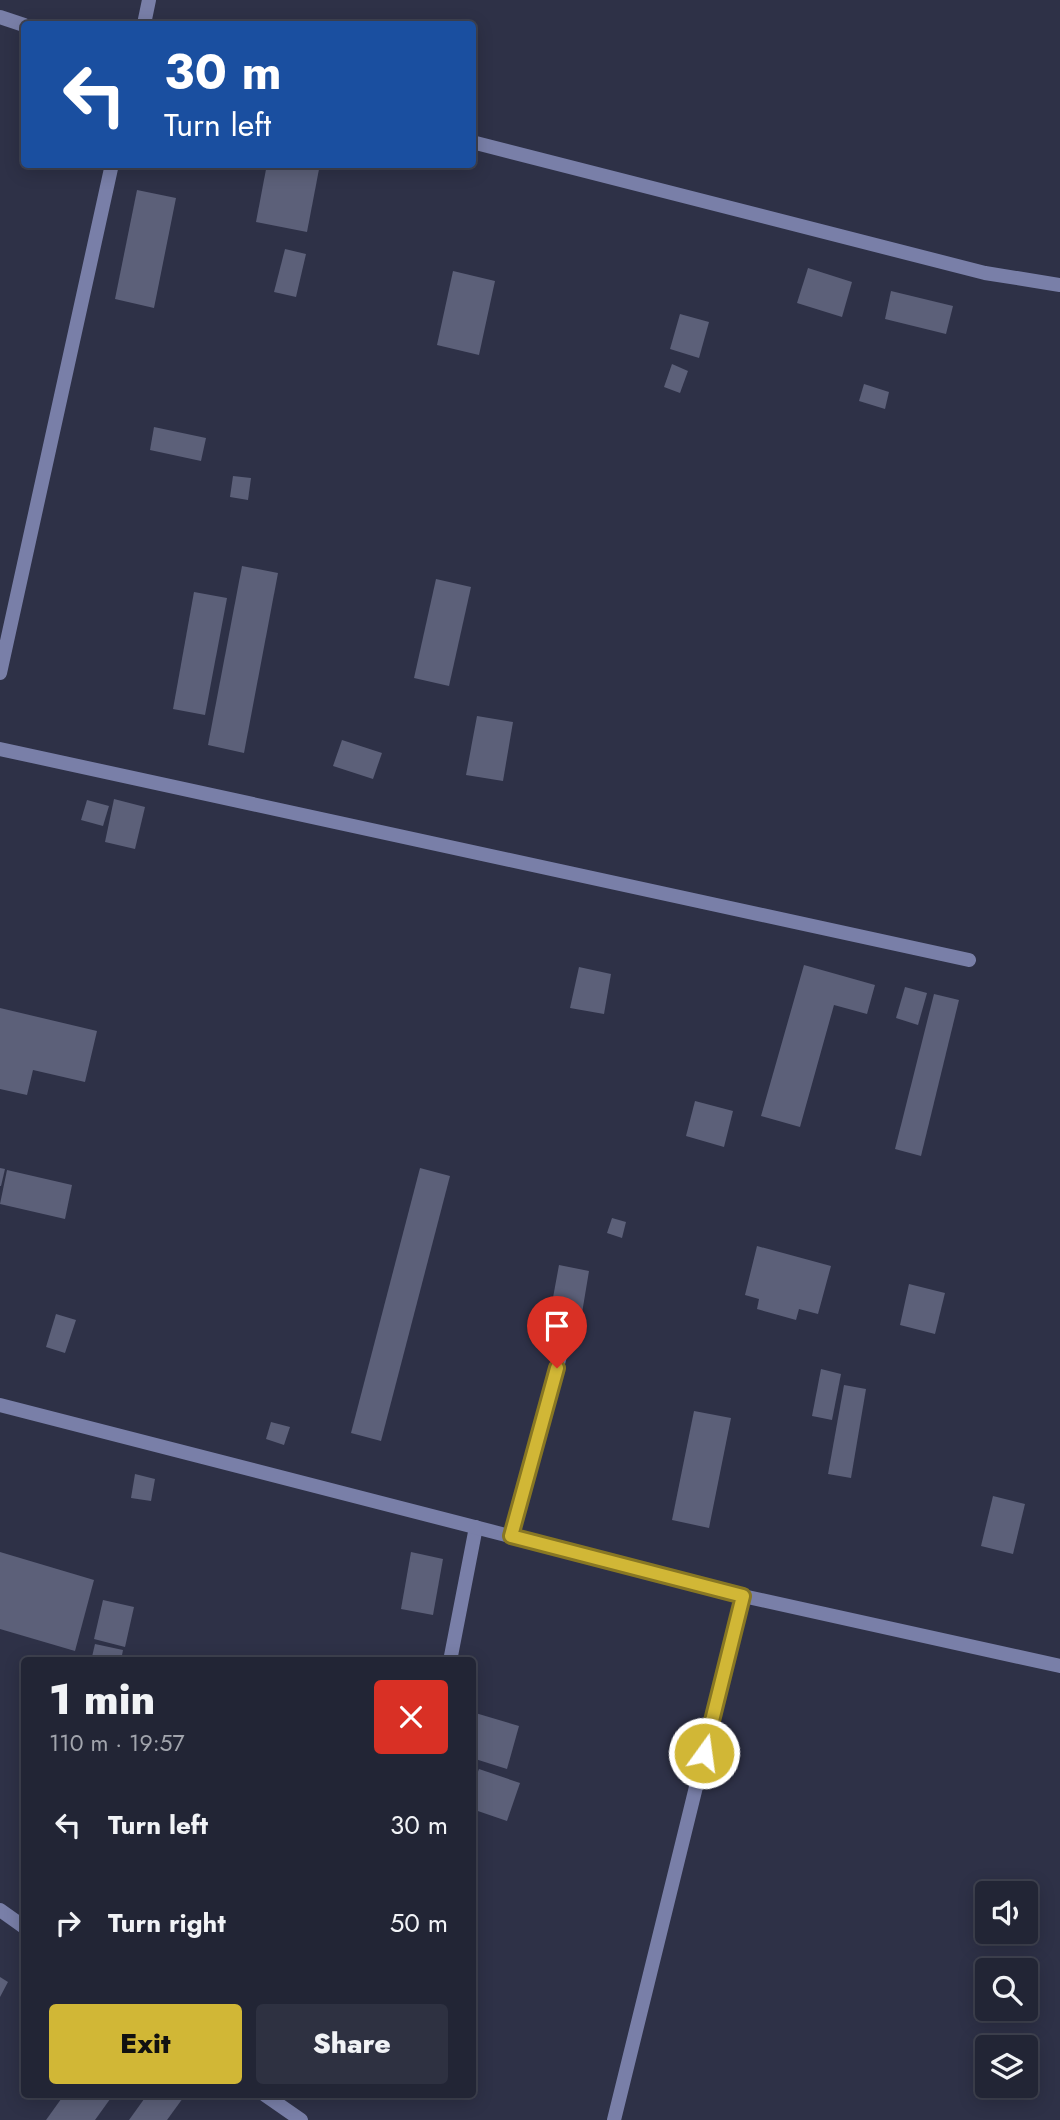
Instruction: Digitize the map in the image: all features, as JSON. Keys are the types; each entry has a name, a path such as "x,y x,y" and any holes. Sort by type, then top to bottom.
{"street":[{"path":"145,21 149,0"},
{"path":"0,18 21,23"},
{"path":"476,143 985,273 1060,285"},
{"path":"0,673 111,168"},
{"path":"0,750 970,960"},
{"path":"511,1536 563,1345"},
{"path":"0,1405 743,1596 1060,1666"},
{"path":"451,1657 476,1527"},
{"path":"614,2120 743,1596"},
{"path":"0,1910 21,1925"},
{"path":"269,2098 301,2120"}],"building":[{"path":"266,168 319,168 307,232 256,222"},
{"path":"137,190 176,198 154,308 115,299"},
{"path":"285,249 306,254 296,297 274,292"},
{"path":"808,268 852,282 842,317 797,303"},
{"path":"453,271 495,281 479,355 437,345"},
{"path":"891,291 953,306 946,334 885,319"},
{"path":"680,314 709,322 699,358 670,349"},
{"path":"672,364 688,371 680,393 664,387"},
{"path":"864,384 889,392 885,409 859,401"},
{"path":"154,427 206,438 201,461 150,450"},
{"path":"233,476 251,478 248,500 230,497"},
{"path":"242,566 278,573 244,753 208,745"},
{"path":"436,579 471,587 449,686 414,678"},
{"path":"194,592 227,598 205,715 173,709"},
{"path":"477,716 513,722 503,781 466,775"},
{"path":"342,740 382,753 373,779 333,766"},
{"path":"114,799 145,807 135,849 105,842"},
{"path":"87,800 109,806 103,826 81,820"},
{"path":"804,965 875,985 867,1014 834,1005 800,1127 761,1116"},
{"path":"579,967 611,974 604,1014 570,1008"},
{"path":"905,987 927,993 918,1025 896,1018"},
{"path":"934,994 959,1000 921,1156 895,1149"},
{"path":"0,1008 97,1031 85,1082 33,1070 27,1095 0,1089"},
{"path":"695,1101 733,1111 724,1147 686,1136"},
{"path":"0,1168 5,1169 1,1186 0,1186"},
{"path":"420,1168 450,1176 381,1441 351,1433"},
{"path":"7,1170 72,1185 65,1219 0,1204"},
{"path":"612,1218 626,1222 622,1238 607,1233"},
{"path":"757,1246 831,1266 818,1314 799,1309 796,1320 757,1309 759,1299 745,1295"},
{"path":"559,1265 589,1271 579,1331 559,1328 563,1305 552,1303"},
{"path":"909,1284 945,1293 935,1334 900,1325"},
{"path":"56,1314 76,1320 65,1353 46,1347"},
{"path":"821,1369 841,1374 832,1420 812,1416"},
{"path":"844,1385 866,1389 851,1478 828,1474"},
{"path":"694,1411 731,1418 709,1528 672,1520"},
{"path":"271,1422 290,1427 284,1445 266,1439"},
{"path":"135,1474 155,1479 151,1501 131,1498"},
{"path":"993,1496 1025,1504 1013,1554 981,1546"},
{"path":"0,1552 94,1580 75,1651 0,1629"},
{"path":"411,1552 443,1559 433,1615 401,1609"},
{"path":"103,1600 134,1607 125,1647 94,1639"},
{"path":"95,1644 123,1650 122,1657 92,1657"},
{"path":"476,1713 519,1726 507,1769 476,1759"},
{"path":"479,1769 520,1783 507,1821 476,1810 476,1777"},
{"path":"0,1977 8,1982 0,1997"},
{"path":"62,2098 111,2098 95,2120 46,2120"},
{"path":"145,2098 183,2098 167,2120 129,2120"}],"route":[{"path":"557,1368 511,1536 743,1596 704,1753"}]}
